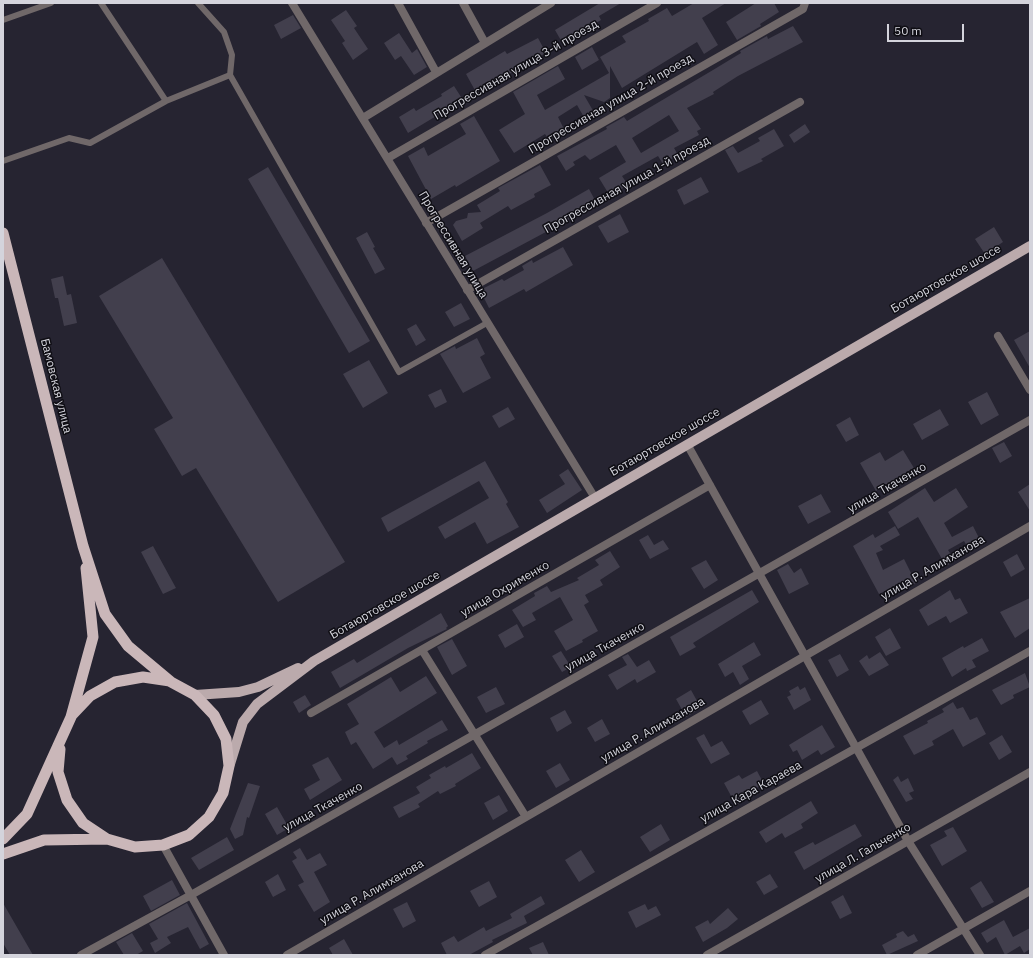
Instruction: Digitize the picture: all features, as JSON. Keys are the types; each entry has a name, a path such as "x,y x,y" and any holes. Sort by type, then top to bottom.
{"highway":[{"name":"Бамовская улица","path":"3,233 83,546"},
{"path":"3,854 44,840 107,839 135,847 163,845 189,835 209,817 223,793 229,766 226,739 214,714 195,695 171,682 128,646 105,614 83,546"},
{"path":"3,839 27,814 60,744 71,717 93,637 83,546"},
{"path":"71,717 90,696 115,682 143,677 171,682"},
{"path":"60,744 58,772 67,800 83,823 107,839"}],"main road":[{"name":"Ботаюртовское шоссе","path":"314,661 1030,246"},
{"path":"195,695 239,692 258,687 314,661"},
{"path":"229,766 243,722 257,704 314,661"}],"street":[{"name":"Прогрессивная улица","path":"292,3 595,498"},
{"path":"398,3 436,72"},
{"path":"463,3 485,43"},
{"path":"363,118 551,3"},
{"name":"Прогрессивная улица 3-й проезд","path":"388,158 657,3"},
{"name":"Прогрессивная улица 2-й проезд","path":"426,223 803,9 805,3"},
{"name":"Прогрессивная улица 1-й проезд","path":"467,290 800,102"},
{"path":"998,336 1030,390"},
{"name":"улица Ткаченко","path":"81,955 191,895 1030,420"},
{"path":"687,444 806,655 908,841 980,955"},
{"name":"улица Охрименко","path":"312,713 710,485"},
{"name":"улица Р. Алимханова","path":"287,955 1030,526"},
{"path":"422,650 526,817"},
{"name":"улица Кара Караева","path":"485,955 1030,651"},
{"name":"улица Л. Гальченко","path":"707,955 1030,772"},
{"path":"163,845 224,955"},
{"path":"917,955 1030,891"}],"lane":[{"path":"3,20 51,3"},
{"path":"102,3 166,101"},
{"path":"198,3 224,32 232,55 230,75 399,372 487,323"},
{"path":"3,161 69,138 90,143 166,101 230,75"}],"building":[{"path":"600,3 621,3 599,16 601,20 582,31 583,34 563,44 555,30"},
{"path":"694,3 726,3 702,18 718,45 704,54 697,42 622,88 610,66 610,98 604,102 584,95 595,114 585,119 577,105 558,117 565,131 549,140 545,134 514,153 499,130 525,114 513,92 558,66 565,79 537,95 545,110 609,73 600,57 626,42 622,36 649,21 648,19 667,8 672,16"},
{"path":"756,3 774,3 779,12 760,24 761,26 737,40 726,22"},
{"path":"346,10 357,26 354,28 368,49 353,60 342,43 345,41 331,20"},
{"path":"293,15 301,28 281,39 274,25"},
{"path":"793,26 803,42 738,76 713,92 714,94 687,108 701,129 697,131 699,135 674,148 678,155 663,164 658,156 622,176 628,185 610,196 599,178 626,162 616,145 590,160 585,155 573,162 575,165 566,171 557,156 607,129 606,127 624,117 627,121 741,53 740,51 767,36 768,39","holes":["669,115 679,131 641,153 632,138"]},
{"path":"399,33 412,53 417,49 427,67 414,75 401,56 395,60 384,43"},
{"path":"538,38 546,53 515,69 516,70 477,94 466,74 505,51 507,54"},
{"path":"592,47 599,60 582,70 575,57"},
{"path":"454,86 463,100 408,133 399,117 414,108 416,111 442,96 441,94"},
{"path":"474,116 500,161 456,187 455,185 431,199 408,156 424,147 428,156 466,134 460,124"},
{"path":"805,124 810,132 794,143 789,135"},
{"path":"774,129 784,146 761,159 763,161 738,173 725,150 733,146 738,153 760,141 758,138"},
{"path":"540,165 551,185 534,194 535,197 511,210 508,206 480,223 483,228 462,241 453,225 456,221 467,218 468,213 481,212 477,205 500,191 498,188"},
{"path":"268,167 370,341 349,353 248,179"},
{"path":"701,177 709,192 684,205 677,190"},
{"path":"589,189 596,202 571,216 572,218 473,271 465,256"},
{"path":"620,214 629,232 608,243 598,226"},
{"path":"994,227 1003,242 985,254 975,239"},
{"path":"367,232 375,247 373,248 385,269 375,274 356,238"},
{"path":"563,247 573,265 526,292 524,289 489,308 480,290 502,279 504,281 524,270 522,266 532,260 533,263"},
{"path":"162,258 345,562 278,602 196,468 182,476 154,429 173,418 99,296"},
{"path":"63,276 67,295 71,294 77,323 64,326 58,298 55,298 51,279"},
{"path":"461,303 470,319 454,327 445,312"},
{"path":"416,324 426,340 416,346 407,329"},
{"path":"1030,331 1030,368 1014,340"},
{"path":"477,338 485,354 480,357 491,378 463,393 440,354 455,346 456,349"},
{"path":"369,360 388,393 363,408 343,374"},
{"path":"441,389 447,402 435,408 428,395"},
{"path":"987,392 999,415 981,425 968,402"},
{"path":"508,407 515,419 499,428 492,416"},
{"path":"940,409 949,425 922,440 913,424"},
{"path":"850,417 859,435 846,442 836,425"},
{"path":"1004,442 1012,456 1000,463 992,448"},
{"path":"903,450 914,468 876,491 860,463 880,452 885,461"},
{"path":"485,461 508,502 506,504 519,527 487,544 475,522 445,539 438,527 489,498 479,481 388,532 381,518"},
{"path":"568,469 582,490 547,513 539,500 565,484 559,475"},
{"path":"1030,484 1030,511 1018,492"},
{"path":"925,488 934,502 956,488 968,507 944,523 952,537 973,526 980,540 967,546 964,541 948,550 955,561 946,566 918,517 898,529 888,512"},
{"path":"821,494 831,512 808,524 798,506"},
{"path":"895,526 900,535 880,546 883,550 876,553 883,570 904,559 916,583 900,591 897,585 879,594 853,546 873,534 875,538"},
{"path":"648,535 654,545 663,540 669,549 650,559 639,540"},
{"path":"153,546 176,588 163,594 141,552"},
{"path":"610,551 620,567 600,580 603,585 585,595 589,602 584,605 598,631 582,640 583,642 566,651 554,631 573,620 560,597 532,613 536,620 523,627 512,610 535,596 534,593 547,586 551,592 579,580 577,578 599,565 595,560"},
{"path":"1017,554 1025,569 1011,577 1003,562"},
{"path":"706,560 718,580 704,589 691,568"},
{"path":"788,564 794,573 801,568 809,584 789,594 777,570"},
{"path":"752,590 759,602 693,643 696,647 680,656 670,637"},
{"path":"950,590 955,600 960,598 968,613 950,623 946,616 928,626 919,610"},
{"path":"1030,598 1030,628 1015,638 1000,612"},
{"path":"441,613 448,626 446,628 447,629 408,648 340,688 331,672 354,659 357,663"},
{"path":"517,624 524,637 505,648 498,635"},
{"path":"890,628 901,648 886,656 875,637"},
{"path":"982,638 989,651 972,660 976,667 967,671 966,668 952,677 942,658 963,646 964,648"},
{"path":"452,639 467,666 452,675 437,647"},
{"path":"754,642 761,655 742,666 749,679 740,685 733,672 725,677 718,664"},
{"path":"561,651 571,667 562,672 552,656"},
{"path":"880,652 889,665 869,676 859,661 867,655 869,659"},
{"path":"628,654 637,667 649,660 656,672 637,683 635,679 617,690 608,675 627,665 622,657"},
{"path":"840,654 849,670 837,677 828,660"},
{"path":"1025,673 1030,687 1013,695 1014,698 1001,705 992,690"},
{"path":"426,676 437,693 374,732 384,748 397,740 399,745 442,720 448,730 427,741 428,743 406,756 408,759 397,765 392,757 373,769 356,742 351,745 345,732 359,724 347,704 391,677 400,692"},
{"path":"798,686 800,690 805,687 811,700 794,710 787,697 791,695 789,691"},
{"path":"496,687 505,704 486,713 477,697"},
{"path":"691,690 701,708 686,717 676,699"},
{"path":"305,695 311,705 299,713 293,702"},
{"path":"761,700 769,714 750,725 742,711"},
{"path":"953,702 957,709 963,707 970,720 977,717 986,734 963,747 953,729 932,741 934,745 914,755 903,736 928,723 927,721 944,712 942,709"},
{"path":"565,710 572,723 557,732 550,718"},
{"path":"602,719 610,734 595,742 587,728"},
{"path":"822,725 835,747 821,755 818,750 802,760 797,750 793,752 789,745"},
{"path":"704,734 711,747 722,741 730,754 711,764 696,738"},
{"path":"1002,735 1012,752 999,760 989,743"},
{"path":"472,753 481,768 455,784 456,786 440,794 438,791 418,804 420,807 399,818 393,807 420,793 416,787 431,778 429,775 445,766 446,768"},
{"path":"328,757 342,780 310,800 304,789 320,780 312,765"},
{"path":"560,763 570,780 556,788 546,771"},
{"path":"757,771 764,784 749,792 751,797 736,805 724,783 739,775 742,779"},
{"path":"898,776 901,782 908,778 914,791 909,793 913,799 906,802 893,780"},
{"path":"248,783 260,786 249,818 247,817 243,835 235,839 230,829"},
{"path":"499,795 508,811 493,820 484,803"},
{"path":"811,801 818,813 801,824 803,828 785,838 782,833 766,843 759,832"},
{"path":"277,807 289,828 277,835 265,814"},
{"path":"661,824 670,840 650,852 640,837"},
{"path":"855,824 862,836 804,870 794,852 813,842 815,845"},
{"path":"953,827 967,851 942,866 930,845 947,836 944,831"},
{"path":"227,837 234,850 199,870 191,858"},
{"path":"300,848 307,860 320,853 327,865 314,872 330,902 314,912 298,885 304,882 292,861 297,858 293,852"},
{"path":"581,850 595,872 579,882 565,860"},
{"path":"278,874 286,890 273,897 265,882"},
{"path":"770,874 778,887 764,895 756,882"},
{"path":"172,880 180,895 151,911 143,896"},
{"path":"489,881 497,897 479,907 470,891"},
{"path":"981,881 994,902 982,908 970,888"},
{"path":"843,895 852,913 840,919 831,902"},
{"path":"541,896 545,904 524,916 527,923 492,940 493,942 469,955 447,955 441,943 454,936 458,942 484,927 486,931 512,918 510,914"},
{"path":"407,902 416,921 403,928 393,909"},
{"path":"3,903 33,955 10,955 3,943"},
{"path":"187,903 209,944 200,949 188,927 167,937 171,943 155,953 150,943 158,939 149,924"},
{"path":"645,904 648,910 656,906 661,915 636,928 628,912"},
{"path":"728,908 738,919 727,928 703,942 695,927 708,920 710,924"},
{"path":"1004,920 1013,937 1030,928 1030,949 1024,953 1020,946 1005,955 996,937 987,943 981,933"},
{"path":"903,931 908,937 914,934 918,941 887,955 882,945 897,937 896,934"},
{"path":"132,933 143,951 136,955 124,955 116,942"},
{"path":"344,939 353,955 333,955 329,948"},
{"path":"543,942 549,955 533,955 529,948"}]}
